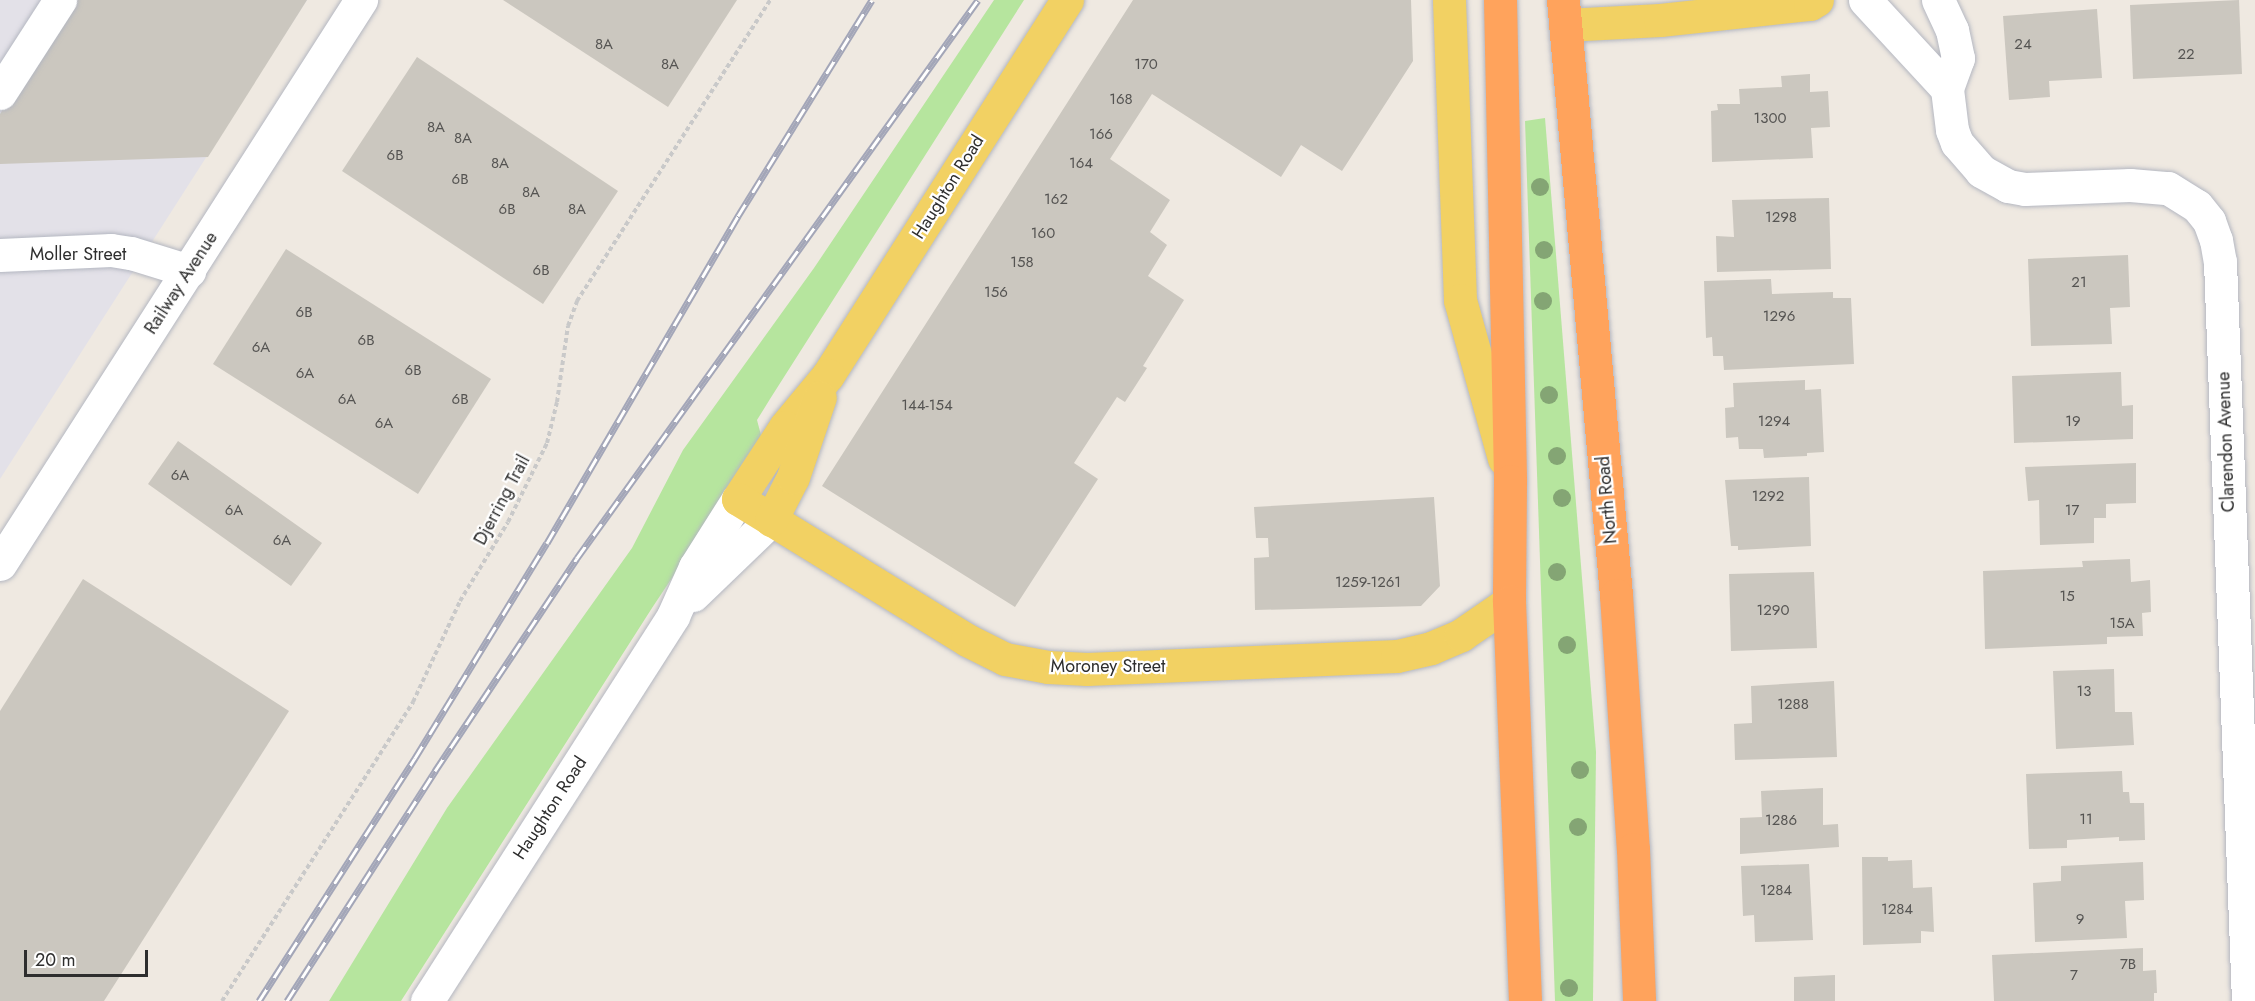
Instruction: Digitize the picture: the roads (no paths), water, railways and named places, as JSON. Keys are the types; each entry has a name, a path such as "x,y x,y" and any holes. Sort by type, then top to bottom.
{"highway":[{"path":"1500,0 1510,481 1509,602 1525,1001"},
{"name":"North Road","path":"1564,13 1616,607 1633,849 1639,1001"}],"main road":[{"name":"Haughton Road","path":"738,499 785,427 828,375 1067,0"},
{"path":"1449,0 1460,300 1510,481"},
{"path":"1564,13 1635,10 1660,20 1810,4 1817,0"},
{"name":"Haughton Road","path":"771,520 793,477 828,375"},
{"name":"Moroney Street","path":"738,499 967,640 1005,659 1048,668 1087,669 1397,656 1431,648 1461,635 1509,602"}],"street":[{"path":"0,93 60,0"},
{"name":"Railway Avenue","path":"0,564 361,0"},
{"path":"1864,0 1947,89"},
{"name":"Clarendon Avenue","path":"1938,0 1952,30 1958,58 1947,89 1948,116 1957,142 1981,171 2008,186 2025,189 2130,185 2161,187 2181,194 2197,206 2209,221 2220,262 2248,840 2248,1001"},
{"name":"Moller Street","path":"0,255 111,250 131,252 189,271"},
{"name":"Haughton Road","path":"427,1001 673,616 694,567 738,499"},
{"name":"Haughton Road","path":"673,616 718,567 771,520"}],"railway":[{"path":"259,1001 415,758 547,543 738,216 872,0"},
{"path":"287,1001 435,771 577,558 978,0"}]}
